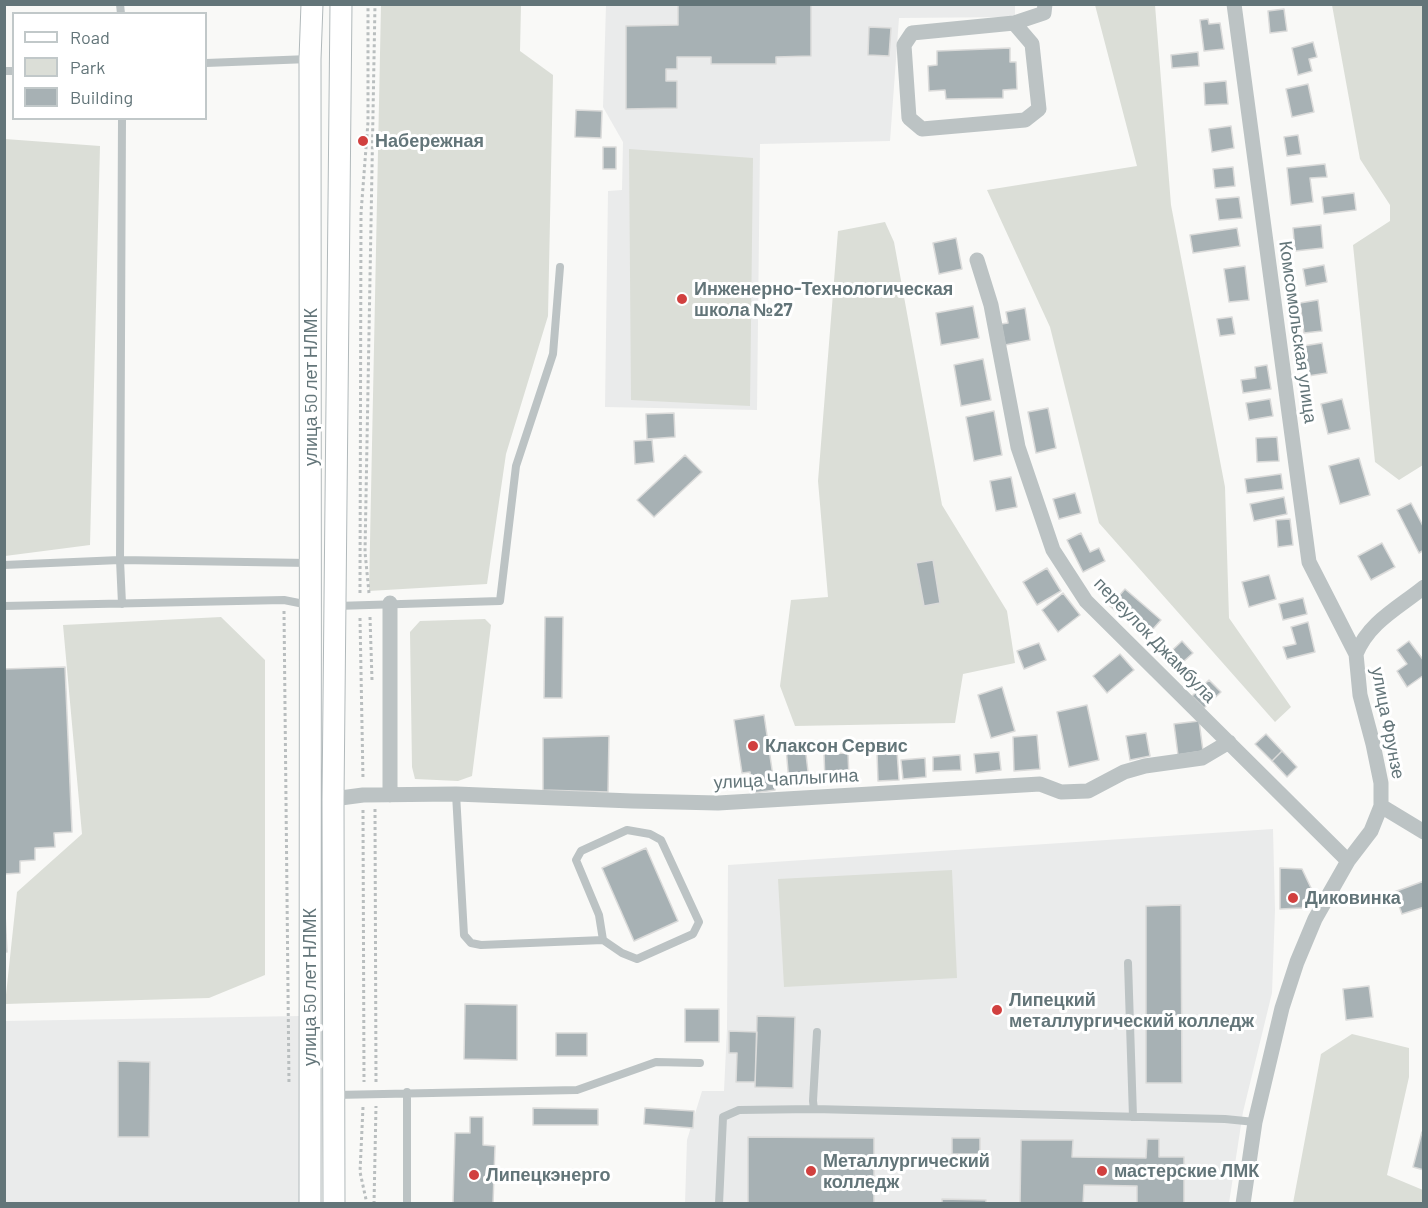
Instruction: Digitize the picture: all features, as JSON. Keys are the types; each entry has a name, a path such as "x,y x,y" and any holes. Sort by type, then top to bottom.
{"main road":[{"name":"улица 50 лет НЛМК","path":"310,1203 310,59 312,4"},
{"name":"улица 50 лет НЛМК","path":"334,1203 334,606 341,4"},
{"name":"улица 50 лет НЛМК","path":"309,770 315,792 322,799 333,799"}],"street":[{"path":"1014,23 1032,44 1039,109 1025,120 922,129 909,118 904,45 912,33 1014,23 1044,13 1045,4"},
{"name":"Комсомольская улица","path":"1234,4 1309,562 1356,654"},
{"name":"переулок Джамбула","path":"977,260 991,305 1018,447 1053,550 1086,601 1348,861"},
{"path":"1356,654 1365,636 1374,625 1424,587"},
{"path":"390,603 390,795"},
{"name":"улица Фрунзе","path":"1243,1203 1255,1122 1282,1008 1297,962 1315,919 1348,861 1371,831 1381,806 1381,783 1360,695 1356,654"},
{"name":"улица Чаплыгина","path":"333,799 363,795 456,794 718,803 1040,784 1061,792 1088,791 1124,772 1145,766 1202,758 1229,742"},
{"path":"1381,806 1424,832"}],"lane":[{"path":"207,63 310,59"},
{"path":"122,120 120,560 122,604"},
{"path":"334,606 500,601 516,466 553,354 560,267"},
{"path":"4,565 120,560 311,563"},
{"path":"4,606 284,600 311,605"},
{"path":"456,794 464,935 471,943 481,945 603,940 637,960 693,934 699,921 661,840 650,834 627,830 581,851 576,860 599,915 603,940"},
{"path":"1128,963 1133,1117"},
{"path":"814,1109 818,1032"},
{"path":"333,1095 577,1090 656,1062 700,1063"},
{"path":"407,1092 407,1203"},
{"path":"719,1203 723,1117 739,1110 814,1109 1225,1119 1255,1122"}],"path":[{"path":"284,600 289,1089"}],"shaded area":[{"name":"Инженерно-Технологическая школа №27","path":"606,5 1015,5 1015,17 899,18 890,141 760,144 757,410 605,407 608,191 622,190 623,142 603,107"},
{"name":"Липецкий металлургический колледж","path":"1273,829 1275,910 1272,993 1243,1112 1229,1203 685,1204 687,1140 702,1091 724,1091 727,1028 728,865"},
{"path":"300,1016 301,1203 5,1203 4,1021"}],"green space":[{"path":"381,5 521,5 520,51 553,75 548,316 506,454 487,584 369,591"},
{"path":"1095,5 1155,5 1171,205 1225,487 1229,618 1291,707 1275,722 1099,523 1050,327 987,190 1137,166"},
{"path":"1332,5 1423,5 1423,465 1399,480 1375,462 1353,245 1390,221 1390,205 1360,159"},
{"path":"5,139 100,146 90,545 5,556"},
{"path":"629,149 753,158 750,406 631,400"},
{"path":"885,222 894,242 942,505 1007,611 1015,663 963,674 955,723 795,726 780,686 791,600 828,597 818,481 838,231"},
{"path":"221,617 265,660 265,975 209,998 5,1004 17,892 82,834 63,625"},
{"path":"485,619 491,625 472,776 458,781 415,779 412,767 410,632 420,621"},
{"path":"952,870 957,978 784,987 778,879"},
{"path":"1352,1034 1409,1048 1409,1077 1387,1175 1423,1190 1423,1203 1293,1203 1321,1054"}],"building":[{"path":"678,4 811,4 811,56 776,57 776,64 711,64 711,57 677,57 677,69 666,69 666,81 677,81 677,108 626,109 626,26 678,25"},
{"path":"1284,9 1287,31 1270,33 1268,11"},
{"path":"1208,19 1209,24 1220,23 1224,49 1204,51 1200,20"},
{"path":"869,27 891,28 889,56 868,55"},
{"path":"1313,42 1317,57 1309,59 1312,71 1298,75 1292,48"},
{"path":"1010,48 1010,62 1016,62 1017,89 1003,90 1003,98 946,99 945,90 929,91 928,66 937,65 937,51"},
{"path":"1198,52 1199,66 1172,68 1171,55"},
{"path":"1226,81 1228,104 1205,105 1204,83"},
{"path":"1308,84 1314,112 1292,117 1286,89"},
{"path":"576,110 602,111 601,138 575,137"},
{"path":"1231,126 1234,148 1212,152 1209,129"},
{"path":"1298,135 1301,154 1287,156 1284,137"},
{"path":"603,147 616,147 616,169 603,169"},
{"path":"1325,164 1327,177 1310,178 1313,202 1291,205 1287,168"},
{"path":"1233,167 1235,186 1215,188 1213,169"},
{"path":"1354,193 1356,210 1324,214 1322,197"},
{"path":"1239,197 1242,218 1219,220 1216,199"},
{"path":"1321,225 1323,248 1295,251 1293,228"},
{"path":"1237,228 1240,246 1193,253 1190,235"},
{"path":"956,238 962,269 939,274 933,243"},
{"path":"1324,265 1327,282 1306,286 1303,269"},
{"path":"1245,266 1249,300 1229,302 1224,269"},
{"path":"1318,300 1322,331 1304,333 1300,303"},
{"path":"973,306 979,338 941,345 936,313"},
{"path":"1025,308 1030,340 1005,345 1001,324 1008,323 1006,312"},
{"path":"1232,317 1235,334 1220,336 1217,319"},
{"path":"1322,343 1327,373 1308,376 1303,346"},
{"path":"983,359 991,400 961,406 954,365"},
{"path":"1267,365 1271,389 1243,393 1241,380 1256,378 1255,367"},
{"path":"1270,399 1273,416 1249,420 1246,403"},
{"path":"1342,399 1350,429 1328,434 1321,404"},
{"path":"1048,408 1056,448 1036,453 1028,412"},
{"path":"994,411 1002,455 974,461 966,417"},
{"path":"674,413 675,437 647,439 646,414"},
{"path":"1277,437 1279,461 1257,462 1256,438"},
{"path":"652,440 654,462 635,464 634,441"},
{"path":"685,455 702,472 654,517 637,500"},
{"path":"1359,458 1370,495 1340,504 1329,466"},
{"path":"1281,474 1283,489 1247,493 1245,479"},
{"path":"1011,477 1017,507 996,511 990,481"},
{"path":"1075,493 1081,513 1059,519 1053,499"},
{"path":"1284,497 1287,514 1254,521 1250,504"},
{"path":"1411,503 1424,528 1424,550 1419,553 1397,510"},
{"path":"1290,519 1293,545 1278,547 1276,520"},
{"path":"1081,533 1090,552 1099,548 1105,561 1083,572 1067,540"},
{"path":"1382,543 1395,567 1371,580 1358,556"},
{"path":"933,560 940,603 924,606 916,563"},
{"path":"1047,568 1061,591 1037,605 1023,582"},
{"path":"1269,575 1276,599 1249,607 1242,582"},
{"path":"1125,589 1161,620 1145,638 1110,606"},
{"path":"1063,593 1080,615 1058,632 1042,610"},
{"path":"1303,598 1307,614 1283,620 1279,604"},
{"path":"545,617 563,617 562,698 544,698"},
{"path":"1308,622 1315,652 1287,659 1283,647 1296,644 1291,627"},
{"path":"1182,641 1193,653 1174,670 1163,659"},
{"path":"1409,641 1424,661 1424,675 1407,687 1397,671 1407,664 1397,650"},
{"path":"1039,643 1046,660 1024,669 1017,651"},
{"path":"1120,654 1134,670 1107,693 1093,676"},
{"path":"65,667 72,832 54,833 55,847 35,848 35,860 20,861 20,873 4,874 4,669"},
{"path":"1209,680 1221,692 1204,708 1192,696"},
{"path":"1002,687 1015,731 991,738 978,695"},
{"path":"1087,705 1099,760 1069,767 1057,712"},
{"name":"Клаксон Сервис","path":"764,715 775,790 753,793 750,772 742,773 734,720"},
{"path":"1199,721 1203,751 1178,755 1174,724"},
{"path":"1146,733 1150,756 1130,760 1126,736"},
{"path":"1266,734 1282,751 1272,761 1255,744"},
{"path":"1037,735 1040,769 1014,771 1013,737"},
{"path":"609,736 608,792 543,790 543,738"},
{"path":"805,746 809,780 789,782 786,748"},
{"path":"897,751 899,780 878,781 877,752"},
{"path":"1282,751 1297,767 1287,777 1272,761"},
{"path":"999,752 1001,770 976,773 974,754"},
{"path":"848,753 849,779 825,780 824,754"},
{"path":"960,755 961,770 933,771 933,757"},
{"path":"925,758 926,777 903,779 901,760"},
{"path":"646,848 678,921 634,941 602,868"},
{"name":"Диковинка","path":"1280,868 1302,869 1311,888 1302,908 1280,909"},
{"path":"1424,881 1424,907 1402,914 1394,892"},
{"path":"4,894 7,952 4,952"},
{"path":"1181,905 1182,1083 1146,1083 1146,906"},
{"path":"1369,986 1373,1017 1346,1020 1343,989"},
{"path":"465,1004 517,1005 517,1060 464,1059"},
{"path":"685,1009 719,1009 719,1042 685,1042"},
{"path":"757,1016 795,1017 793,1088 755,1087"},
{"path":"729,1031 757,1032 755,1082 736,1082 737,1053 729,1053"},
{"path":"556,1033 587,1033 587,1056 556,1056"},
{"path":"118,1061 150,1062 149,1137 118,1137"},
{"path":"533,1108 598,1109 598,1125 533,1125"},
{"path":"645,1108 694,1111 693,1128 644,1124"},
{"name":"Липецкэнерго","path":"470,1117 483,1117 483,1145 495,1146 493,1204 453,1204 455,1133 470,1133"},
{"path":"1422,1132 1424,1132 1424,1170 1413,1167"},
{"name":"Металлургический колледж","path":"748,1137 874,1138 874,1204 748,1204"},
{"path":"952,1138 980,1138 980,1154 952,1154"},
{"name":"мастерские ЛМК","path":"1147,1139 1159,1139 1159,1157 1184,1157 1184,1204 1137,1204 1137,1186 1084,1185 1083,1204 1020,1204 1021,1140 1073,1140 1072,1157 1146,1158"},
{"name":"Металлургический колледж","path":"942,1199 986,1200 986,1204 942,1204"}],"place":[{"name":"Набережная","path":"363,141"},
{"name":"Инженерно-Технологическая школа №27","path":"682,299"},
{"name":"Клаксон Сервис","path":"753,746"},
{"name":"Диковинка","path":"1293,898"},
{"name":"Липецкий металлургический колледж","path":"997,1010"},
{"name":"Металлургический колледж","path":"811,1171"},
{"name":"мастерские ЛМК","path":"1102,1171"},
{"name":"Липецкэнерго","path":"474,1175"}]}
